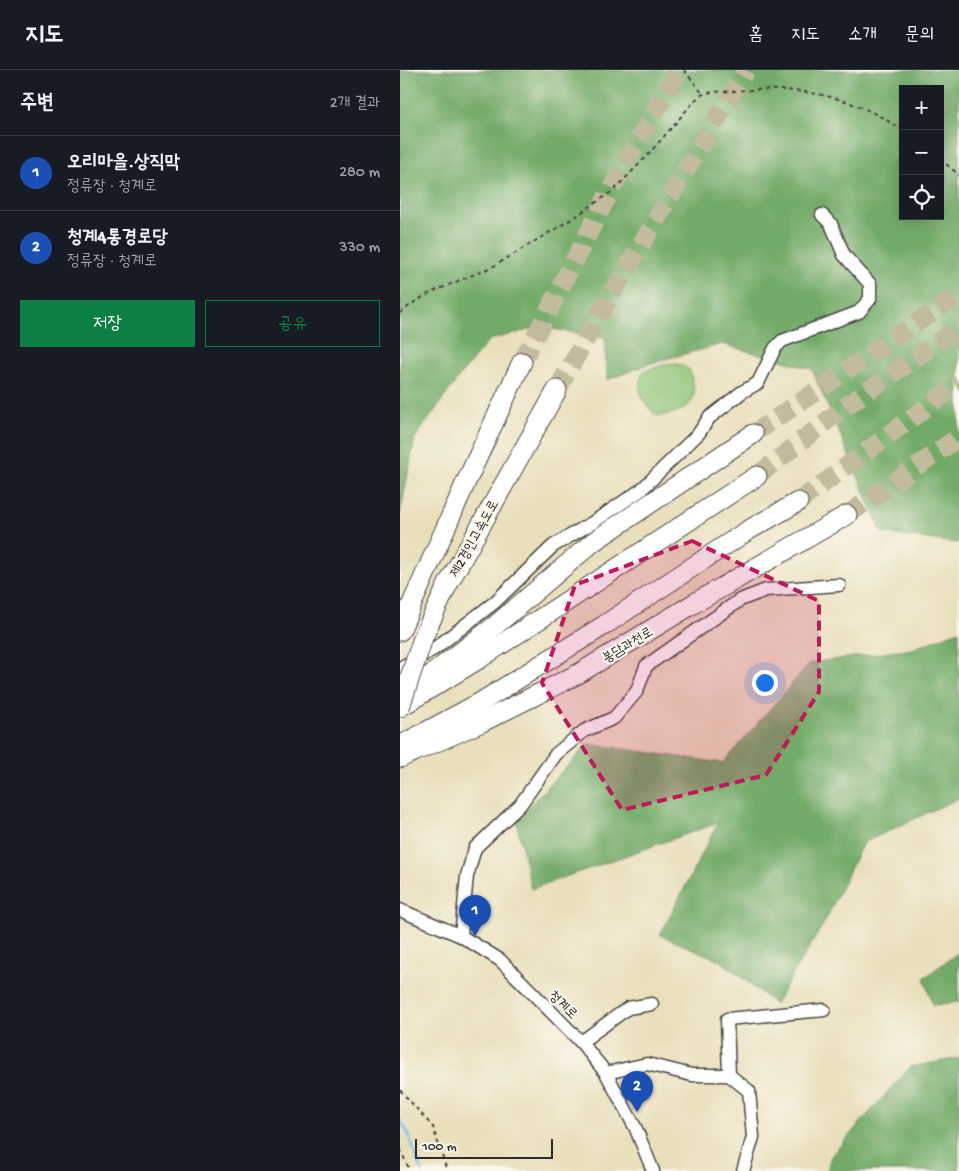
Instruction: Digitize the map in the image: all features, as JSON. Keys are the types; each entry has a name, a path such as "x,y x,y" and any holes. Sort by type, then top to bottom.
{"highway":[{"name":"제2경인고속도로","path":"400,631 522,362"},
{"name":"제2경인고속도로","path":"400,691 448,584 557,390"},
{"path":"400,691 423,680 497,624 593,542 753,434"},
{"path":"400,707 479,659 757,476"},
{"path":"400,602 466,482"},
{"name":"봉담과천로","path":"400,746 481,702 604,626 747,531 798,502"},
{"name":"봉담과천로","path":"400,758 482,722 578,674 693,604 847,515"},
{"path":"400,707 424,635"}],"street":[{"path":"400,668 434,649 495,602 553,546 592,523 641,490 699,433 709,418 742,392 758,383 775,348 782,341 859,312 870,298 870,284 844,255 831,224 822,215"},
{"path":"461,936 467,876 475,848 520,805 556,754 584,731 614,718 637,691 646,666 740,600 766,590 839,585"},
{"name":"청계로","path":"400,910 461,936 500,960 580,1042 606,1073 636,1129 653,1171"},
{"path":"580,1042 628,1008 652,1004"},
{"path":"729,1075 727,1019 824,1010"},
{"path":"606,1073 647,1064 692,1075 729,1075 749,1091 753,1137 743,1171"}],"path":[{"path":"684,70 703,94"},
{"path":"400,313 432,292 494,266 576,217 614,190 648,156 698,97 703,94 744,90 802,90 814,92 840,98 886,119 902,130"},
{"path":"944,162 959,175"},
{"path":"400,1090 433,1127 447,1171"},
{"path":"400,1149 410,1171"}],"highlighted area":[{"path":"692,541 819,601 819,692 766,775 622,810 542,683 575,585"}],"green space":[{"path":"400,70 959,70 959,541 957,543 882,533 812,369 722,344 651,363 607,380 605,338 540,327 489,340 459,377 415,438 400,515"},
{"path":"671,363 682,365 690,370 694,395 689,405 679,411 657,416 644,401 640,390 641,378 644,371"},
{"path":"959,631 959,798 863,843 824,923 775,1004 721,961 660,935 718,823 531,889 516,820 588,744 723,763 810,663 912,649"},
{"path":"959,952 959,1002 933,1005 924,978"},
{"path":"959,1058 959,1171 827,1171 831,1156 910,1067"}],"waterway":[{"path":"400,1121 406,1129 422,1171"}],"tunnel":[{"path":"522,362 619,174 679,70"},
{"path":"557,390 609,298 746,70"},
{"path":"753,434 959,294"},
{"path":"757,476 842,409 959,328"},
{"path":"798,502 959,383"},
{"path":"847,515 959,437"}],"place":[{"name":"오리마을.상직막","path":"475,936"},
{"name":"청계4통경로당","path":"637,1112"}]}
